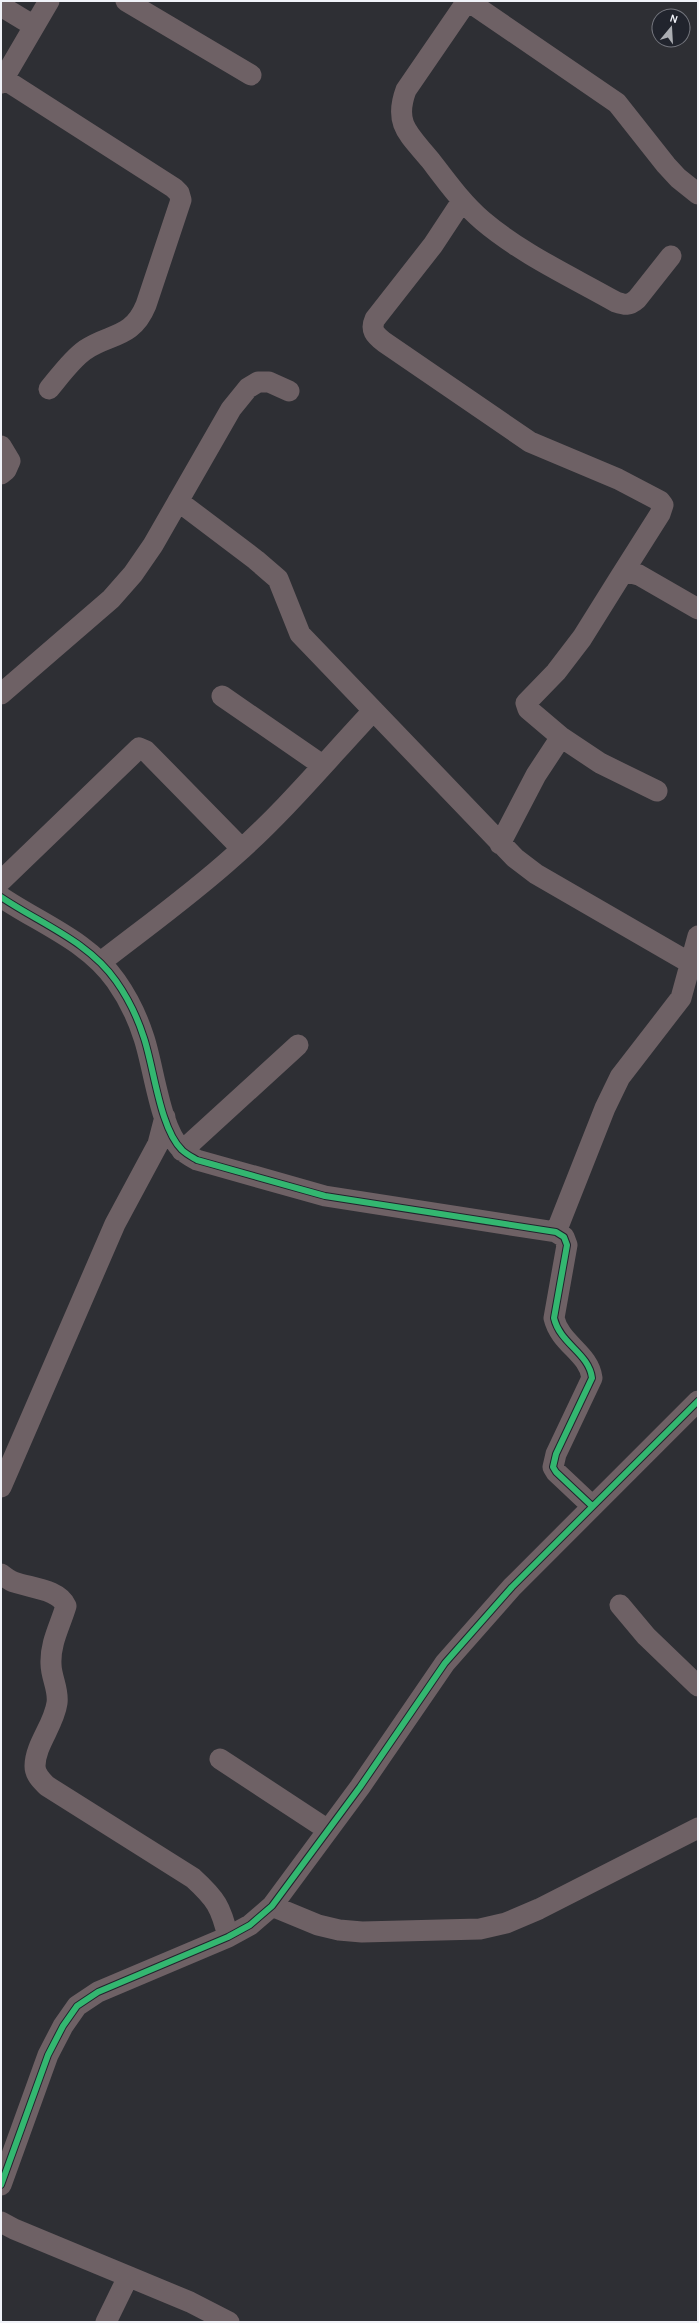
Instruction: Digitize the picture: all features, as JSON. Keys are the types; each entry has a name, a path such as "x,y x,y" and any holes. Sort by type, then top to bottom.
{"street":[{"path":"48,1 2,81 174,188 179,193 181,200 146,305 137,322 123,334 93,345 84,351 49,389"},
{"path":"126,1 251,75"},
{"path":"671,256 637,299 630,304 624,305 616,302 506,239 482,221 462,201 411,136 402,122 400,106 406,90 468,1 617,103 666,165 678,178 698,194"},
{"path":"1,6 34,26"},
{"path":"462,201 433,245 375,319 373,331 384,342 530,442 618,479 660,501 662,505 660,514 582,638 556,672 526,703 528,709 581,752 600,763 657,790"},
{"path":"1,694 115,594 133,574 231,410 248,388 258,382 269,382 289,391"},
{"path":"1,446 10,461 6,470 1,474"},
{"path":"178,501 256,560 278,579 300,634 515,858 536,874 690,963"},
{"path":"622,574 628,572 639,575 698,609"},
{"path":"222,696 322,765"},
{"path":"101,962 199,886 242,849 373,711"},
{"path":"500,844 536,775 561,736"},
{"path":"1,881 139,748 146,751 242,849"},
{"path":"1,898 81,946 101,962 116,982 136,1018 144,1038 165,1118 173,1139 182,1151 197,1160 213,1166 325,1196 556,1232 564,1237 567,1245 554,1318 557,1330 591,1369 592,1378 556,1454 553,1467 556,1472 591,1505"},
{"path":"556,1232 608,1102 620,1078 681,998 698,936"},
{"path":"182,1151 298,1045"},
{"path":"1,1487 9,1448 111,1231 158,1144 165,1118"},
{"path":"1,2185 48,2056 63,2026 77,2006 98,1992 228,1937 250,1925 272,1906 328,1830 445,1663 512,1587 591,1505 698,1401"},
{"path":"1,1574 13,1582 56,1595 64,1600 66,1606 50,1648 51,1667 58,1702 55,1714 35,1760 35,1768 38,1778 47,1786 193,1878 212,1895 222,1912 228,1937"},
{"path":"620,1605 646,1636 698,1686"},
{"path":"220,1759 328,1830"},
{"path":"272,1906 318,1925 339,1930 362,1932 480,1929 506,1923 539,1909 698,1828"},
{"path":"1,2222 14,2229 190,2302 229,2322"},
{"path":"106,2322 128,2277"}],"cycle path":[{"path":"1,897 78,944 105,967 116,981 129,1001 142,1031 158,1097 168,1128 174,1140 182,1150 197,1160 325,1196 556,1232 564,1237 567,1245 554,1318 562,1335 586,1362 590,1369 592,1378 556,1454 553,1467 556,1472 591,1505"},
{"path":"1,2185 48,2055 63,2026 77,2006 98,1992 228,1937 250,1925 272,1906 360,1787 445,1663 512,1587 698,1401"}]}
